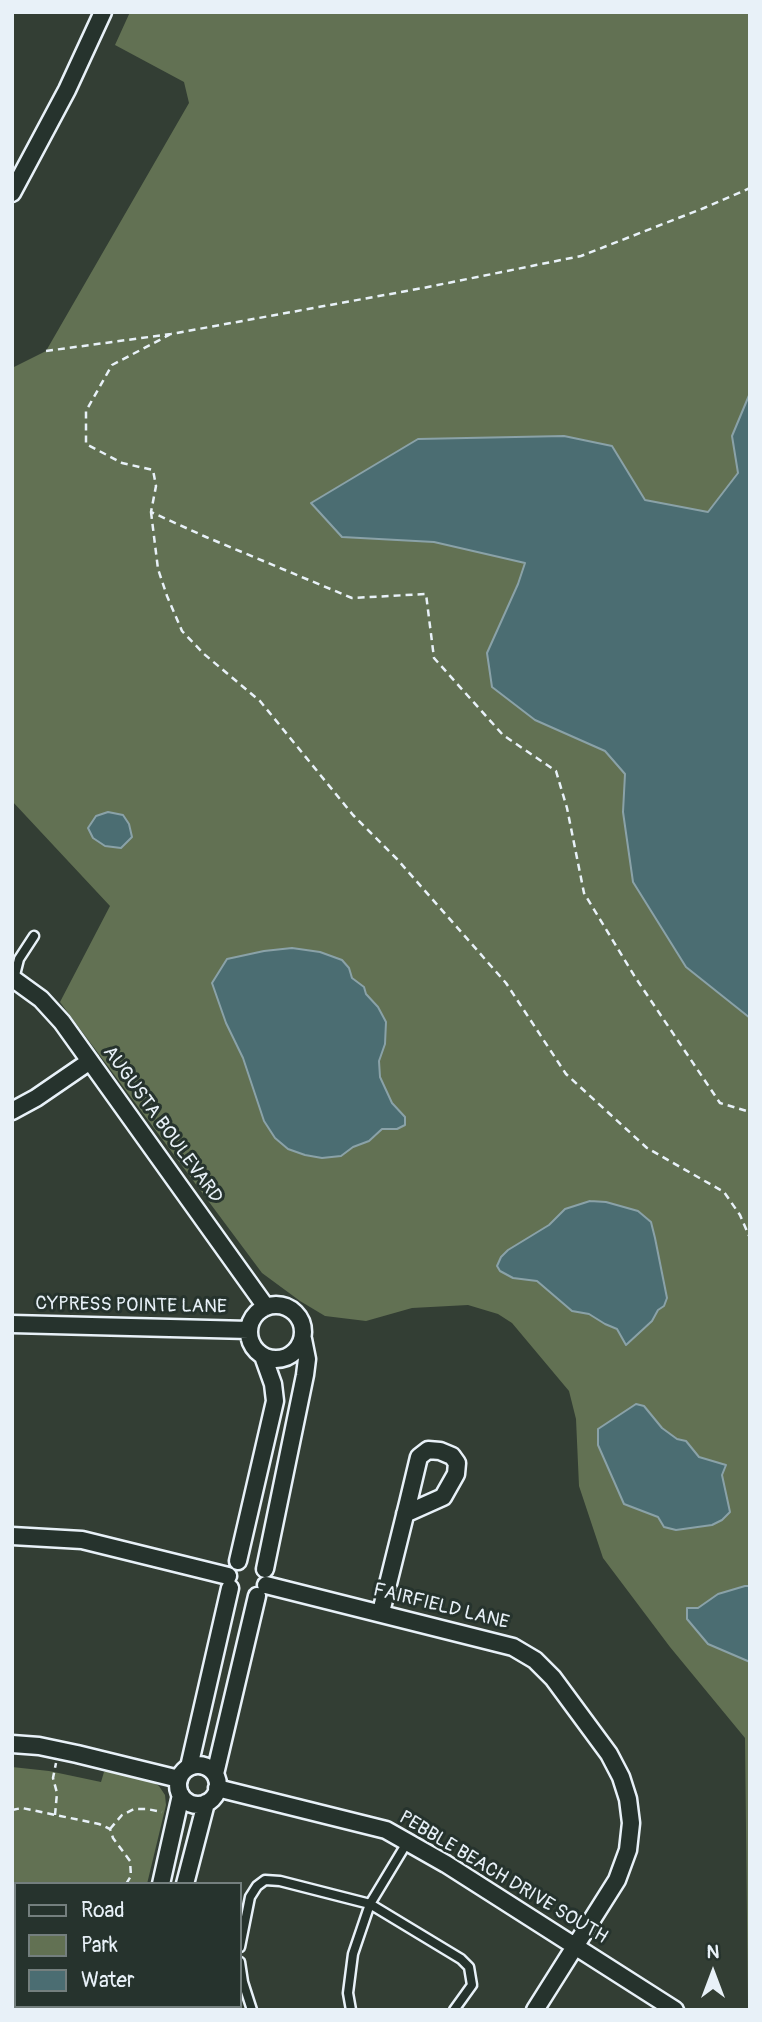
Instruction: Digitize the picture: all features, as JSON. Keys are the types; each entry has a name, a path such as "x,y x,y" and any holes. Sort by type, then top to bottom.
{"street":[{"path":"12,193 67,90 103,12"},
{"name":"AUGUSTA BOULEVARD","path":"13,978 48,1007 90,1060 266,1307"},
{"path":"12,1111 36,1098 90,1060"},
{"path":"12,1744 58,1750 183,1780 195,1804 206,1802 214,1796 263,1583 307,1359 301,1322 291,1310 274,1306 266,1307 254,1316 249,1330 252,1345 263,1356 273,1384 275,1401 238,1561"},
{"name":"CYPRESS POINTE LANE","path":"12,1325 249,1330"},
{"path":"263,1356 282,1359 298,1348 303,1339"},
{"path":"381,1612 405,1514"},
{"path":"12,1536 82,1540 229,1582 239,1597 245,1598 263,1583"},
{"path":"162,1882 233,1565 238,1561 256,1561 263,1583"},
{"name":"FAIRFIELD LANE","path":"263,1583 513,1647 525,1653 553,1678 616,1767 625,1788 630,1811 628,1850 617,1880 535,2010"},
{"path":"183,1780 201,1765 216,1781"},
{"name":"PEBBLE BEACH DRIVE SOUTH","path":"216,1781 386,1830 408,1841 675,2010"},
{"path":"186,1882 206,1802"}],"lane":[{"path":"13,978 19,959 34,936"},
{"path":"351,2010 348,1993 353,1954 370,1904 408,1841"},
{"path":"242,1937 250,1897 257,1886 265,1881 279,1881 370,1904 461,1959 469,1967 472,1985 454,2010"},
{"path":"242,1975 252,2010"}],"path":[{"path":"46,351 171,334 581,256 750,188"},
{"path":"171,334 112,365 86,411 86,444 122,463 153,470 156,486 151,512 159,569 182,631 220,669 260,701 353,816 397,859 471,942 513,992 566,1074 647,1148 724,1192 740,1215 750,1238"},
{"path":"151,512 352,597 426,594 434,658 503,735 556,771 568,808 584,893 635,977 720,1103 750,1112"},
{"path":"55,1816 57,1793 53,1778 58,1750"},
{"path":"12,1810 22,1808 99,1824 110,1829 113,1838 130,1861 131,1876 126,1882"},
{"path":"110,1829 122,1815 134,1809 176,1815"}],"green space":[{"path":"130,12 750,12 750,2010 745,1738 670,1647 603,1558 579,1486 576,1419 569,1391 512,1323 498,1314 468,1305 412,1308 366,1321 325,1316 262,1273 60,1002 110,906 12,801 12,368 46,351 189,103 184,82 115,45"},
{"path":"12,1767 49,1771 101,1782 104,1772 113,1771 146,1778 159,1786 165,1795 166,1805 147,1882 14,1882 14,1996"},
{"path":"18,2008 74,2008 69,2010"}],"water":[{"path":"750,393 750,1018 686,967 633,882 623,812 625,774 605,751 535,720 492,687 487,653 525,563 434,542 342,537 311,503 418,439 564,436 612,446 645,500 708,512 738,473 732,436"},
{"path":"108,812 123,815 129,824 132,837 121,848 105,846 93,838 88,828 96,816"},
{"path":"292,948 320,952 342,960 349,968 352,978 364,987 386,1022 385,1044 379,1061 380,1077 392,1103 405,1117 405,1125 397,1129 382,1129 369,1141 353,1147 341,1156 322,1158 305,1155 288,1149 275,1138 264,1121 243,1058 226,1023 212,983 227,959"},
{"path":"590,1201 606,1202 638,1211 651,1222 655,1238 667,1298 652,1321 626,1345 617,1329 589,1314 572,1311 537,1281 513,1278 500,1271 497,1266 508,1250 549,1225 565,1209"},
{"path":"636,1404 644,1406 662,1428 677,1439 686,1441 699,1457 726,1465 722,1475 730,1512 722,1520 712,1525 676,1530 664,1527 658,1517 624,1504 598,1445 598,1429"},
{"path":"750,1586 750,1662 708,1644 687,1619 687,1608 698,1608 718,1594"}]}
